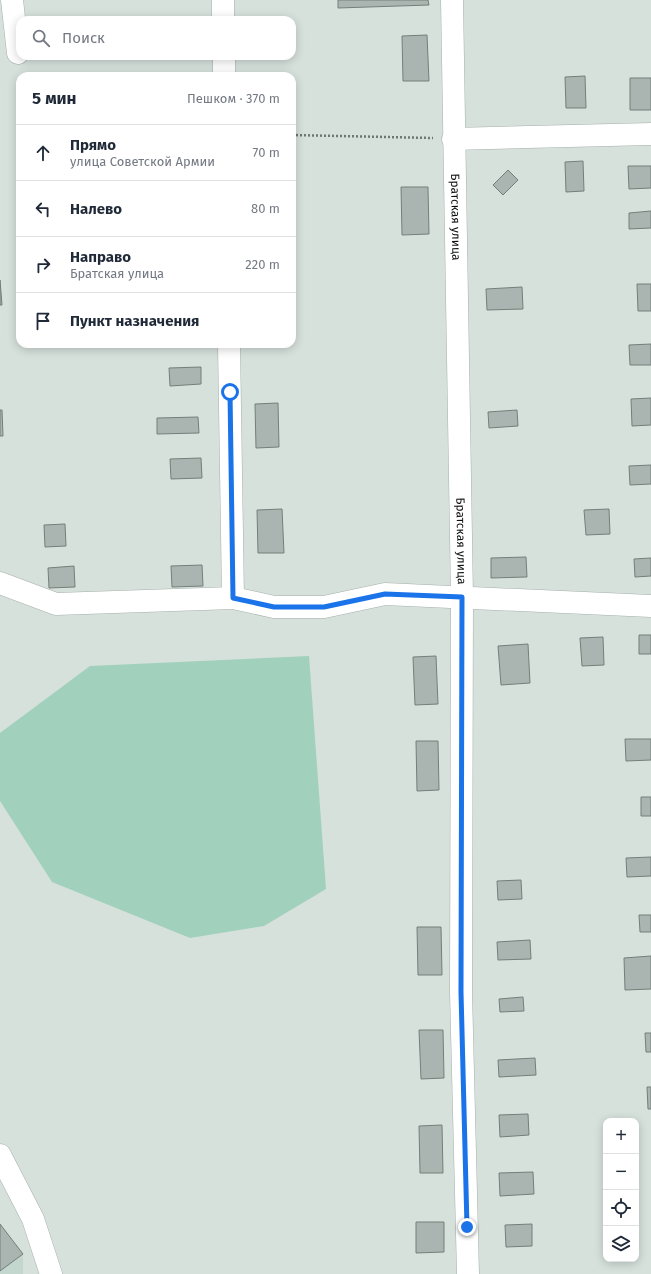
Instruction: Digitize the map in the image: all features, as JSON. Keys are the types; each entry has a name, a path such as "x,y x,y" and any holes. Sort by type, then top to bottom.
{"street":[{"path":"12,0 16,35"},
{"path":"223,0 223,16"},
{"name":"Братская улица","path":"452,0 453,139 462,597 461,992 468,1274"},
{"path":"224,60 224,72"},
{"path":"453,139 651,134"},
{"path":"229,348 233,598"},
{"path":"0,583 56,604 233,598 274,607 324,607 385,594 651,606"},
{"path":"0,1156 33,1219 51,1274"}],"path":[{"path":"296,135 453,139"}],"shaded area":[{"path":"0,1224 23,1254 23,1274 0,1274"}],"green space":[{"path":"309,656 326,889 264,926 190,938 52,882 0,801 0,733 90,666"}],"building":[{"path":"338,0 428,0 429,5 338,8"},
{"path":"427,35 429,81 403,81 402,36"},
{"path":"585,76 586,108 566,108 565,77"},
{"path":"630,78 651,78 651,110 630,110"},
{"path":"583,161 584,191 566,192 565,162"},
{"path":"628,166 651,166 651,188 629,189"},
{"path":"508,170 518,180 503,195 493,185"},
{"path":"401,187 428,187 429,234 402,235"},
{"path":"651,211 651,228 629,229 629,213"},
{"path":"0,280 2,305 0,305"},
{"path":"637,284 651,284 651,311 638,311"},
{"path":"522,287 523,309 487,310 486,289"},
{"path":"651,344 651,365 630,365 629,345"},
{"path":"201,367 201,384 170,386 169,368"},
{"path":"651,398 651,425 632,426 631,399"},
{"path":"278,403 279,447 256,448 255,404"},
{"path":"0,410 2,410 3,436 0,436"},
{"path":"517,410 518,426 489,428 488,412"},
{"path":"198,417 199,433 157,434 157,418"},
{"path":"201,458 202,478 171,479 170,459"},
{"path":"651,465 651,484 630,485 629,466"},
{"path":"282,509 284,553 258,553 257,510"},
{"path":"609,509 610,534 586,535 584,510"},
{"path":"65,524 66,546 45,547 44,525"},
{"path":"526,557 527,577 491,578 491,558"},
{"path":"651,558 651,576 635,577 634,559"},
{"path":"202,565 203,586 172,587 171,566"},
{"path":"74,566 75,587 49,588 48,568"},
{"path":"639,635 651,635 651,654 639,654"},
{"path":"603,637 604,665 582,666 580,638"},
{"path":"528,644 530,683 501,685 498,646"},
{"path":"436,656 438,704 415,705 413,657"},
{"path":"625,739 651,739 651,760 626,761"},
{"path":"416,741 438,741 439,790 417,791"},
{"path":"641,797 651,797 651,816 641,816"},
{"path":"651,857 651,876 627,877 626,858"},
{"path":"521,880 522,899 498,900 497,881"},
{"path":"639,915 651,915 651,932 640,932"},
{"path":"417,927 441,927 442,975 418,975"},
{"path":"530,940 531,959 498,960 497,942"},
{"path":"651,956 651,989 625,990 624,958"},
{"path":"523,997 524,1011 500,1012 499,999"},
{"path":"419,1030 443,1030 444,1078 421,1079"},
{"path":"645,1033 651,1033 651,1052 646,1052"},
{"path":"535,1058 536,1075 499,1077 498,1060"},
{"path":"647,1087 651,1087 651,1109 648,1109"},
{"path":"528,1114 529,1135 500,1137 499,1115"},
{"path":"442,1125 443,1173 420,1173 419,1126"},
{"path":"533,1172 534,1194 500,1196 499,1173"},
{"path":"416,1222 444,1222 444,1252 416,1253"},
{"path":"0,1224 23,1254 0,1271"},
{"path":"532,1224 532,1246 506,1247 505,1225"}],"route":[{"path":"230,392 233,598 274,607 324,607 385,594 462,597 461,992 467,1227"}]}
